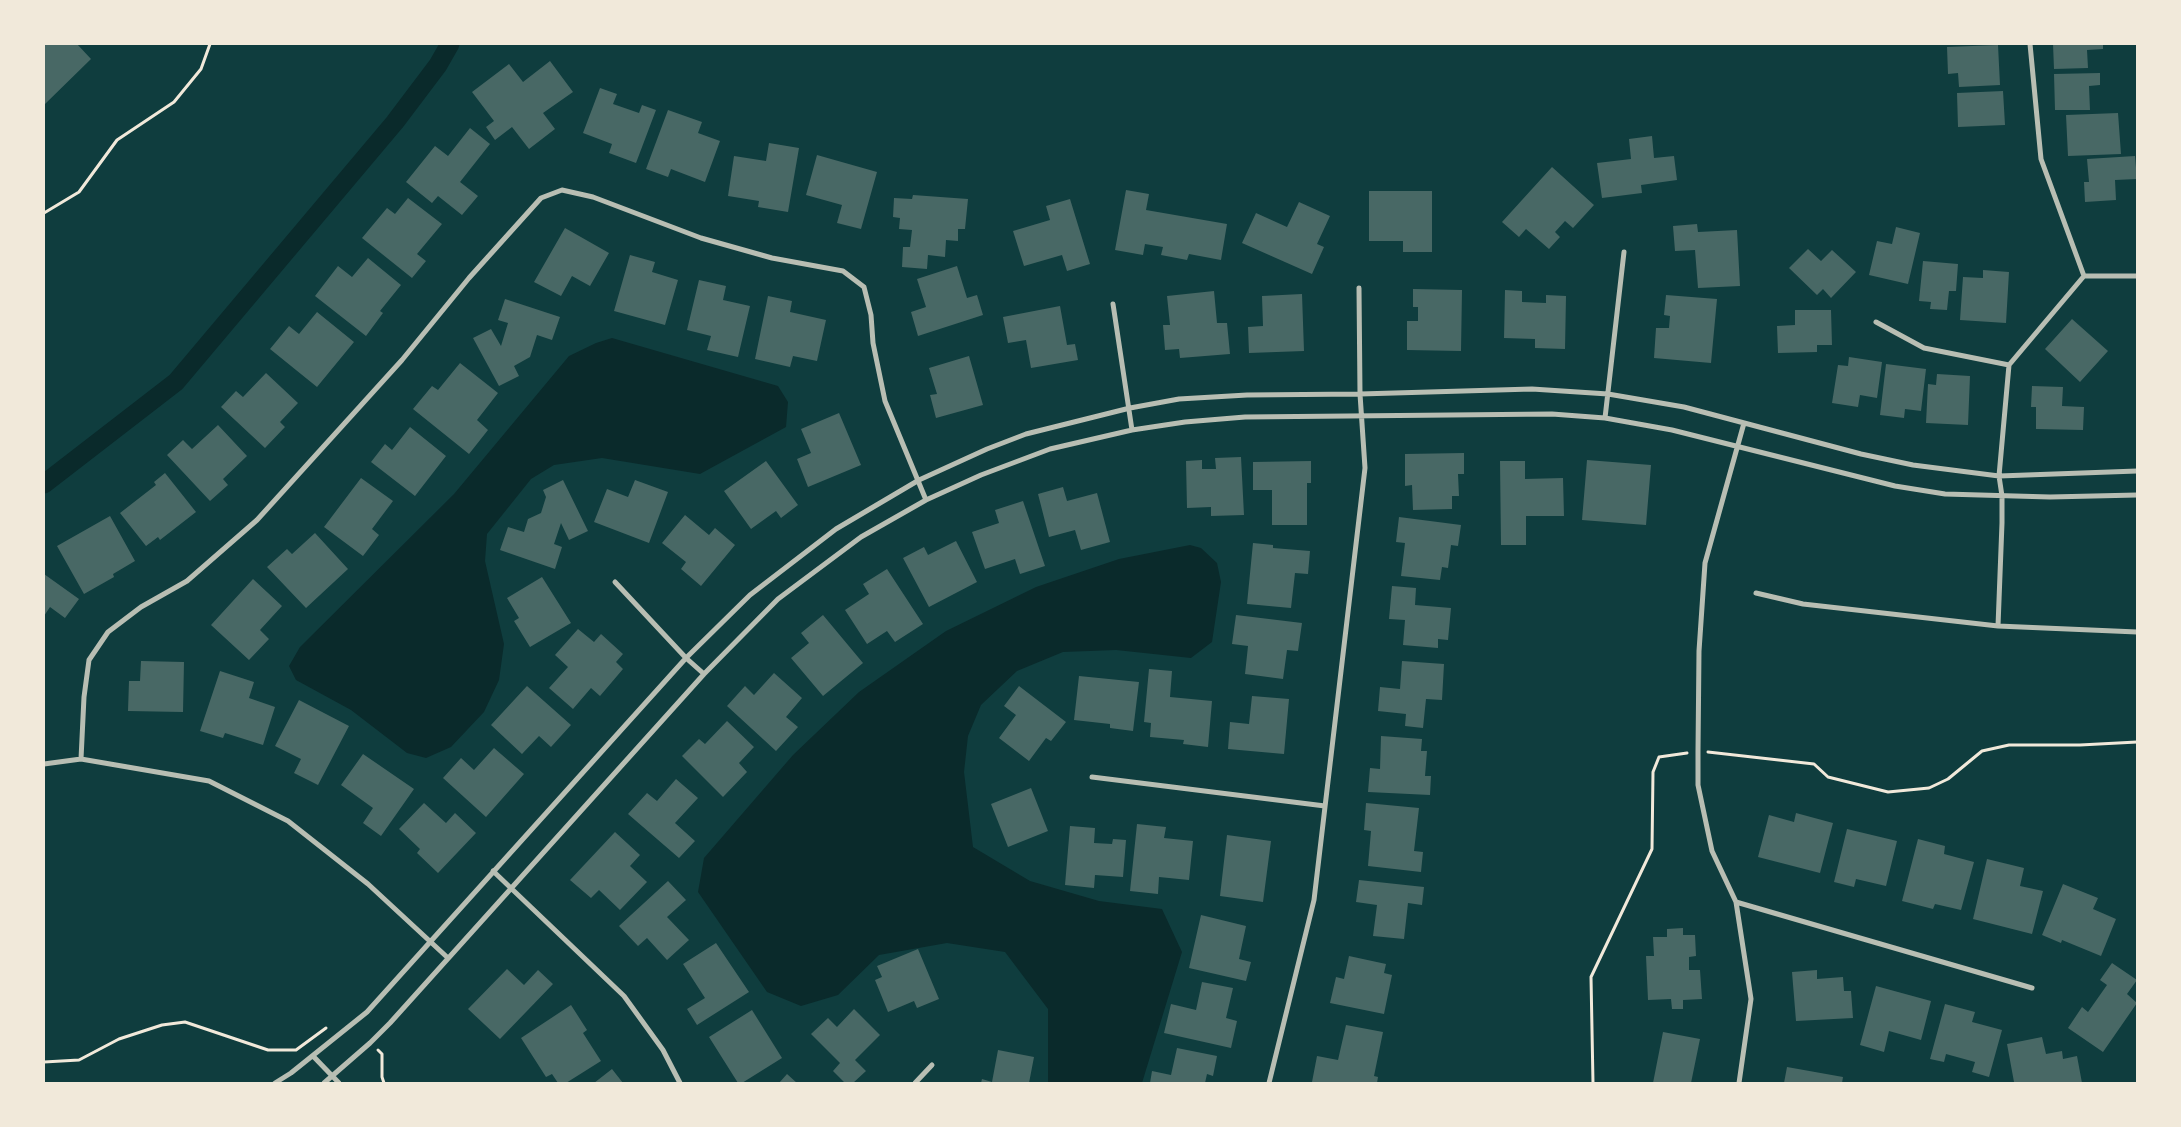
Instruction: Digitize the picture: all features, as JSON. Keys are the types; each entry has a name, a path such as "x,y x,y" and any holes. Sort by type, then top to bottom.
{"street":[{"path":"2030,44 2041,158 2084,276"},
{"path":"81,759 84,697 89,660 108,632 140,608 187,581 257,520 402,360 469,278 541,198 562,190 593,197 701,238 772,258 843,271 864,287 871,315 873,343 885,401 926,500"},
{"path":"1605,418 1624,252"},
{"path":"2084,276 2137,276"},
{"path":"1998,626 2002,496 2000,476 2009,366 2084,276"},
{"path":"1269,1083 1314,900 1365,468 1360,394 1359,288"},
{"path":"1113,304 1132,430"},
{"path":"1876,322 1924,348 2009,366"},
{"path":"275,1083 313,1056 367,1012 686,658 750,595 780,570 836,529 919,480 987,449 1026,434 1130,408 1179,399 1247,394 1360,394 1532,389 1608,394 1684,407 1913,465 2000,476 2137,471"},
{"path":"324,1083 370,1043 704,674 778,600 862,537 926,500 981,475 1050,449 1132,430 1185,422 1245,417 1552,414 1605,418 1672,430 1895,486 1945,494 2050,498 2137,495"},
{"path":"1739,1083 1751,999 1736,902 1712,852 1698,785 1698,751 1699,651 1705,563 1744,423"},
{"path":"615,582 686,658 704,674"},
{"path":"1756,593 1803,604 1998,626 2137,632"},
{"path":"44,764 81,759 210,781 288,821 368,884 448,958"},
{"path":"1092,777 1325,806"},
{"path":"493,871 624,996 663,1050 680,1083"},
{"path":"1736,902 2032,988"},
{"path":"313,1056 339,1083"},
{"path":"915,1083 932,1065"}],"path":[{"path":"44,213 79,192 117,140 174,102 202,69 210,44"},
{"path":"1593,1083 1591,977 1652,849 1654,772 1659,757 1698,751 1814,764 1828,777 1888,792 1929,788 1948,779 1982,751 2009,745 2080,745 2137,742"},
{"path":"44,1062 79,1060 119,1039 162,1025 185,1022 268,1050 296,1050 329,1026"},
{"path":"370,1043 382,1054 382,1077 384,1083"}],"water":[{"path":"612,338 778,386 788,402 786,427 700,474 602,458 554,465 531,479 487,534 485,561 504,644 499,680 484,712 451,747 426,758 407,753 351,710 296,680 289,666 300,647 454,494 569,356 596,343"},
{"path":"1190,545 1201,548 1217,563 1221,582 1212,642 1191,658 1116,650 1063,652 1017,671 981,705 968,736 964,772 973,847 1030,881 1099,901 1162,909 1182,952 1142,1083 1048,1083 1048,1009 1005,952 947,943 879,955 838,995 801,1006 767,992 698,892 704,858 793,755 859,692 946,631 1036,587 1119,559"}],"building":[{"path":"44,44 77,44 91,59 44,105"},
{"path":"2053,44 2103,44 2103,49 2087,50 2088,68 2054,69"},
{"path":"1998,45 2000,85 1959,87 1958,73 1948,74 1947,47"},
{"path":"550,61 573,92 543,113 555,129 529,149 512,127 495,140 486,127 494,121 472,92 509,64 523,82"},
{"path":"2100,73 2100,85 2089,86 2090,110 2055,110 2054,74"},
{"path":"600,88 617,94 613,104 639,113 642,105 656,110 636,163 609,153 612,144 583,133"},
{"path":"2003,91 2005,125 1958,127 1957,93"},
{"path":"668,110 702,122 698,133 720,141 705,182 671,169 668,177 646,169"},
{"path":"2118,113 2121,154 2068,156 2066,115"},
{"path":"470,128 490,144 460,182 478,196 462,215 438,196 432,203 406,182 435,146 448,156"},
{"path":"1652,136 1654,158 1674,156 1677,180 1641,185 1642,193 1602,198 1597,163 1631,159 1629,139"},
{"path":"769,143 799,148 788,212 758,207 759,201 728,196 734,156 766,161"},
{"path":"817,155 877,172 861,229 837,223 842,205 806,195"},
{"path":"2135,156 2137,179 2115,180 2116,200 2085,202 2084,182 2089,182 2087,159"},
{"path":"1552,167 1594,205 1573,228 1565,221 1555,232 1560,237 1549,249 1526,229 1519,237 1502,222"},
{"path":"1126,190 1149,194 1146,210 1227,224 1221,260 1189,254 1187,260 1161,255 1163,247 1145,244 1143,255 1115,250"},
{"path":"1369,191 1432,191 1432,252 1403,252 1403,241 1369,241"},
{"path":"913,195 968,199 965,229 958,229 958,241 946,240 945,257 928,255 927,269 902,267 903,247 910,247 912,230 899,229 900,218 893,217 894,198 912,199"},
{"path":"408,198 442,224 417,254 426,261 412,278 362,238 387,208 395,214"},
{"path":"1070,199 1090,264 1067,271 1062,255 1024,266 1013,231 1050,220 1046,206"},
{"path":"1299,202 1330,216 1317,244 1324,247 1312,274 1242,243 1256,213 1287,227"},
{"path":"1697,224 1698,232 1737,230 1740,286 1698,288 1695,250 1675,251 1673,226"},
{"path":"1896,227 1920,233 1908,284 1869,275 1877,241 1892,244"},
{"path":"565,228 609,253 590,286 572,276 561,296 534,282"},
{"path":"1808,249 1821,261 1832,250 1856,272 1831,298 1823,289 1817,295 1789,268"},
{"path":"630,255 655,262 652,272 678,280 665,325 614,311"},
{"path":"368,258 401,285 380,311 383,313 366,336 315,296 338,266 352,277"},
{"path":"1923,261 1958,264 1956,291 1949,291 1947,310 1930,309 1931,302 1919,301"},
{"path":"957,266 967,298 977,295 983,315 918,336 911,312 926,307 917,279"},
{"path":"1983,270 2009,272 2006,323 1960,320 1963,277 1983,278"},
{"path":"699,280 726,286 723,300 750,306 738,357 707,350 711,336 687,330"},
{"path":"1413,289 1462,290 1461,351 1407,350 1407,321 1418,321 1418,307 1413,307"},
{"path":"1505,290 1522,291 1522,302 1546,303 1546,295 1566,296 1565,349 1535,348 1535,339 1504,338"},
{"path":"1214,291 1217,323 1227,323 1230,354 1180,358 1179,349 1165,350 1163,325 1170,325 1167,296"},
{"path":"1302,294 1304,351 1249,353 1248,327 1263,326 1262,296"},
{"path":"1666,295 1717,299 1711,363 1654,358 1656,328 1669,328 1670,316 1664,315"},
{"path":"768,296 792,301 790,312 826,320 817,361 793,356 790,367 755,359"},
{"path":"505,299 560,317 552,340 537,335 530,357 514,366 519,376 499,386 473,338 491,329 501,346 508,323 498,320"},
{"path":"1060,306 1067,345 1075,344 1078,360 1031,368 1026,340 1008,343 1003,317"},
{"path":"1795,310 1831,310 1832,345 1817,345 1817,352 1778,353 1777,326 1795,325"},
{"path":"317,312 354,342 317,387 270,349 289,326 299,334"},
{"path":"2072,319 2108,351 2080,382 2045,349"},
{"path":"969,356 983,405 936,418 930,395 937,394 929,368"},
{"path":"1849,357 1882,362 1877,398 1860,395 1858,407 1832,403 1838,365 1848,366"},
{"path":"460,363 498,393 477,420 488,430 469,454 413,409 432,386 438,390"},
{"path":"1886,364 1926,369 1921,411 1905,409 1904,418 1880,415"},
{"path":"266,373 298,403 280,422 285,427 265,448 221,407 236,391 243,397"},
{"path":"1937,374 1970,376 1968,425 1926,423 1928,384 1936,385"},
{"path":"2032,386 2063,387 2062,406 2084,407 2083,430 2036,429 2036,407 2031,407"},
{"path":"839,413 861,465 808,487 797,459 811,453 801,429"},
{"path":"218,425 247,456 223,479 228,485 210,501 167,455 183,440 192,449"},
{"path":"410,427 446,456 415,496 371,462 385,444 392,450"},
{"path":"1464,453 1464,474 1458,474 1459,496 1452,496 1452,509 1413,510 1412,485 1405,486 1405,454"},
{"path":"1241,457 1244,515 1211,516 1211,507 1187,508 1186,461 1202,460 1202,469 1216,469 1215,458"},
{"path":"1587,460 1651,465 1646,525 1582,520"},
{"path":"766,461 798,505 781,518 776,511 751,529 724,491"},
{"path":"1311,461 1311,483 1307,483 1307,525 1272,525 1272,490 1253,490 1253,462"},
{"path":"1500,461 1525,461 1525,479 1563,478 1564,516 1526,516 1526,545 1501,545"},
{"path":"165,473 196,512 160,540 158,537 146,546 120,513 156,485 154,482"},
{"path":"361,478 393,501 372,529 379,535 363,556 324,527"},
{"path":"563,480 588,531 569,540 561,523 554,544 562,547 555,569 500,550 508,527 524,532 528,519 541,513 546,497 543,490"},
{"path":"635,480 668,492 649,543 594,522 607,489 628,497"},
{"path":"1063,487 1067,501 1097,493 1110,542 1081,550 1075,530 1049,537 1038,494"},
{"path":"1023,501 1045,566 1020,574 1015,559 985,569 972,532 999,523 995,510"},
{"path":"685,515 709,535 715,528 735,545 701,586 681,569 686,562 662,543"},
{"path":"110,516 135,561 113,574 114,577 84,594 57,546"},
{"path":"1399,517 1461,525 1458,546 1451,545 1448,568 1442,567 1440,580 1401,576 1405,543 1396,542"},
{"path":"315,533 348,569 306,608 267,567 287,549 292,554"},
{"path":"956,541 977,582 929,607 903,558 924,547 928,555"},
{"path":"1253,543 1273,545 1273,548 1310,551 1308,574 1295,573 1291,608 1247,604"},
{"path":"887,569 923,624 895,642 887,631 867,644 845,610 869,594 863,584"},
{"path":"44,574 79,599 65,618 50,607 44,616"},
{"path":"542,577 571,623 530,647 514,621 519,618 507,598"},
{"path":"253,579 282,606 260,630 269,639 249,660 211,625"},
{"path":"1392,586 1416,588 1415,605 1451,608 1448,640 1438,639 1438,648 1403,645 1405,620 1389,619"},
{"path":"823,615 863,663 823,696 791,658 809,643 801,633"},
{"path":"1236,615 1302,623 1298,651 1287,650 1283,679 1245,674 1248,646 1232,644"},
{"path":"578,629 594,642 601,634 623,654 616,662 623,669 600,696 591,688 573,709 549,688 568,667 555,655"},
{"path":"141,661 184,662 183,712 128,711 129,681 140,681"},
{"path":"1402,661 1444,664 1442,700 1426,699 1423,728 1405,726 1406,714 1378,711 1380,687 1400,689"},
{"path":"1149,669 1172,671 1170,697 1212,701 1208,747 1183,744 1184,740 1150,737 1151,723 1144,722"},
{"path":"220,671 254,682 249,698 275,707 263,745 225,733 223,738 200,731"},
{"path":"774,673 802,698 786,717 798,727 776,751 727,706 745,686 754,695"},
{"path":"1079,676 1139,682 1133,731 1110,728 1110,724 1074,720"},
{"path":"527,686 571,725 551,747 539,736 522,754 491,725"},
{"path":"1019,686 1066,722 1051,741 1046,738 1029,761 999,738 1016,715 1004,706"},
{"path":"1252,696 1289,699 1284,754 1228,749 1230,722 1249,724"},
{"path":"299,700 349,726 318,785 294,773 301,759 275,746"},
{"path":"727,721 754,747 739,763 747,772 723,797 682,756 699,739 705,744"},
{"path":"1381,736 1422,739 1421,751 1427,751 1425,776 1431,776 1430,795 1368,792 1370,768 1380,769"},
{"path":"494,748 524,774 486,817 443,778 461,758 474,770"},
{"path":"363,754 414,789 381,836 363,823 373,808 341,785"},
{"path":"676,779 698,798 675,823 695,841 679,858 628,814 647,793 657,801"},
{"path":"1031,788 1048,831 1008,847 991,804"},
{"path":"424,803 446,823 455,813 476,833 438,873 417,853 420,849 399,829"},
{"path":"1366,803 1419,808 1414,851 1423,852 1421,872 1368,866 1371,831 1364,830"},
{"path":"1796,813 1833,823 1820,873 1758,857 1769,815 1794,822"},
{"path":"1137,824 1166,827 1164,838 1193,841 1189,880 1159,877 1158,894 1130,891"},
{"path":"1070,826 1095,828 1094,843 1112,844 1113,839 1126,840 1123,877 1095,875 1094,888 1065,885"},
{"path":"1847,829 1897,841 1886,886 1856,879 1854,887 1834,882"},
{"path":"615,832 640,855 630,866 647,882 620,910 599,890 591,898 570,880"},
{"path":"1227,835 1271,841 1263,902 1220,896"},
{"path":"1918,839 1945,846 1944,854 1974,862 1961,910 1935,904 1933,909 1902,901"},
{"path":"1987,859 2024,868 2020,886 2043,891 2032,934 1973,919"},
{"path":"1359,880 1424,887 1422,905 1408,903 1404,939 1373,936 1377,905 1356,902"},
{"path":"668,881 686,900 667,917 689,940 667,960 647,938 638,946 619,926"},
{"path":"2063,884 2098,898 2093,909 2116,919 2101,956 2062,940 2061,943 2042,935"},
{"path":"1201,915 1246,926 1239,959 1251,962 1246,981 1189,968"},
{"path":"1683,928 1683,935 1695,935 1696,956 1689,957 1689,970 1700,970 1702,999 1683,1000 1683,1009 1672,1009 1671,999 1648,1000 1646,956 1654,956 1653,937 1667,937 1667,929"},
{"path":"716,943 749,992 697,1025 687,1009 705,998 683,964"},
{"path":"918,949 939,999 917,1008 914,1001 888,1012 875,980 882,977 877,966"},
{"path":"1349,956 1386,964 1384,973 1392,975 1384,1014 1330,1003 1336,977 1344,979"},
{"path":"2112,963 2137,980 2127,994 2137,1003 2103,1052 2068,1028 2082,1007 2088,1012 2107,985 2100,980"},
{"path":"507,969 524,985 538,970 553,984 500,1039 468,1009"},
{"path":"1817,970 1817,979 1843,977 1844,991 1851,991 1853,1018 1796,1021 1792,972"},
{"path":"1202,982 1233,988 1226,1018 1237,1021 1231,1048 1164,1033 1171,1004 1196,1010"},
{"path":"1876,986 1931,1001 1921,1040 1889,1031 1884,1052 1860,1045"},
{"path":"1945,1004 1975,1012 1972,1022 2002,1030 1989,1077 1972,1072 1975,1062 1946,1054 1944,1062 1930,1059"},
{"path":"571,1005 587,1030 583,1033 601,1061 566,1083 558,1083 552,1074 546,1077 521,1038"},
{"path":"854,1009 880,1035 855,1060 866,1071 853,1083 845,1083 833,1071 840,1063 811,1034 828,1018 837,1027"},
{"path":"752,1010 782,1058 742,1083 738,1083 709,1037"},
{"path":"1346,1025 1383,1032 1374,1076 1378,1077 1377,1083 1312,1082 1317,1056 1338,1060"},
{"path":"1663,1032 1700,1039 1691,1083 1653,1083"},
{"path":"2042,1037 2046,1054 2062,1051 2063,1059 2077,1056 2082,1083 2014,1082 2007,1044"},
{"path":"1177,1048 1217,1056 1213,1076 1207,1074 1205,1083 1150,1083 1152,1071 1171,1075"},
{"path":"998,1050 1034,1057 1029,1083 981,1083 982,1079 992,1082"},
{"path":"1787,1067 1843,1077 1842,1083 1784,1083"},
{"path":"612,1069 623,1083 594,1083"},
{"path":"787,1074 797,1083 779,1083"}],"waterway":[{"path":"44,484 176,382 395,122 438,65 450,44"}]}
